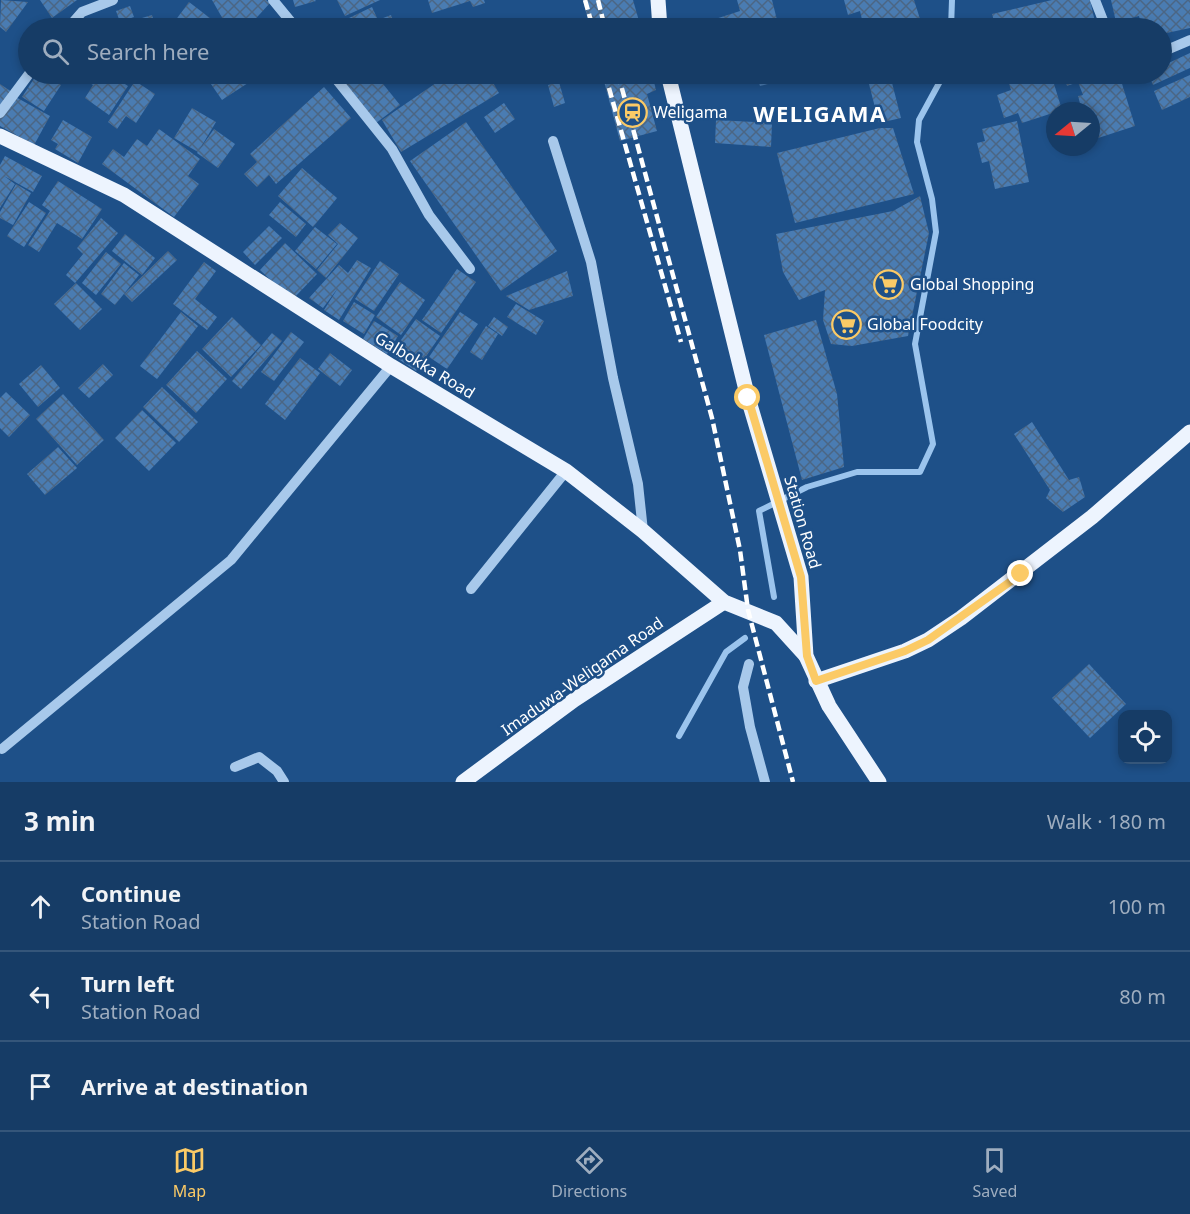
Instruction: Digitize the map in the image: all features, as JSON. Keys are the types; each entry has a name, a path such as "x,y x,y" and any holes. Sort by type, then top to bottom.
{"main road":[{"path":"658,0 659,18"},
{"name":"Station Road","path":"670,84 721,293 767,465 801,577 807,656 816,681 845,732 879,782"},
{"name":"Galbokka Road","path":"0,136 124,195 391,366 566,471 643,531 724,602 776,623 807,656"},
{"path":"816,681 905,651 953,624 1092,517 1190,432"},
{"name":"Imaduwa-Weligama Road","path":"463,782 574,700 724,602"}],"street":[{"path":"77,18 82,12 112,0"},
{"path":"273,0 288,18"},
{"path":"1095,0 1102,18"},
{"path":"1172,47 1190,39"},
{"path":"0,113 22,84"},
{"path":"340,84 392,149 429,215 470,269"},
{"path":"553,141 591,262 613,378 638,484 643,531"},
{"path":"1,749 231,560 391,366"},
{"path":"471,589 566,471"},
{"path":"749,664 743,687 750,726 765,782"},
{"path":"235,767 259,757 278,771 284,782"}],"building":[{"path":"1,0 28,2 6,32 0,27"},
{"path":"40,0 77,0 52,18"},
{"path":"212,0 266,0 270,3 256,18 222,18"},
{"path":"293,0 315,0 316,1 295,7"},
{"path":"337,0 380,0 345,16"},
{"path":"428,0 484,0 485,3 473,7 470,1 432,13"},
{"path":"583,0 633,0 638,18 588,18"},
{"path":"737,0 772,0 776,18 718,18 740,11"},
{"path":"844,0 914,0 920,18 862,18 860,11 848,15"},
{"path":"1052,0 1090,0 1094,18 993,18 992,14"},
{"path":"1111,0 1190,0 1190,28 1172,32 1172,18 1140,18 1139,16 1115,18"},
{"path":"189,2 210,18 177,18"},
{"path":"130,6 134,17 119,18 116,11"},
{"path":"372,7 377,18 349,18"},
{"path":"1190,53 1190,68 1172,76 1172,61"},
{"path":"1190,75 1190,97 1162,110 1154,91"},
{"path":"0,84 12,92 0,111"},
{"path":"30,84 61,85 44,111 22,97"},
{"path":"91,84 125,84 128,86 109,115 85,98 93,85"},
{"path":"133,84 140,84 155,94 136,123 126,116 117,129 108,122"},
{"path":"211,84 246,84 222,100"},
{"path":"346,84 383,84 400,105 376,123"},
{"path":"434,84 494,84 499,93 401,152 382,120"},
{"path":"560,84 565,103 554,107 548,85"},
{"name":"Weligama","path":"605,84 654,84 656,90 647,94 657,131 620,141"},
{"path":"869,84 892,84 901,118 879,123"},
{"path":"1009,84 1054,84 1060,102 1046,102 1046,115 1022,123 1018,113 1004,118 997,95 1011,90"},
{"path":"1079,84 1122,84 1135,126 1100,137 1100,102 1080,102 1078,96 1083,95"},
{"path":"324,87 351,118 276,184 269,175 257,187 244,174 257,162 250,154"},
{"path":"12,95 50,116 34,145 0,126 0,117"},
{"path":"504,103 515,119 495,133 484,117"},
{"path":"192,108 216,122 198,152 174,138"},
{"path":"63,120 92,137 78,163 55,149 58,144 51,140"},
{"path":"716,120 772,123 771,147 715,143"},
{"path":"1017,121 1029,182 995,189 989,161 982,163 977,143 985,141 982,129"},
{"path":"466,122 557,251 501,291 410,161"},
{"path":"880,128 893,128 914,194 795,223 777,153"},
{"path":"159,129 200,159 188,176 199,184 174,217 102,164 113,149 124,157 137,139 147,146"},
{"path":"214,129 235,144 218,168 197,153"},
{"path":"5,156 42,176 33,192 4,176 15,184 0,208 0,165"},
{"path":"302,168 337,198 313,227 278,196"},
{"path":"58,181 102,209 82,239 57,223 39,252 28,245 50,211 42,205"},
{"path":"16,184 31,193 13,225 0,218 0,212"},
{"path":"920,196 929,233 908,336 852,346 831,344 823,320 825,290 799,300 783,272 776,234 893,211"},
{"path":"29,202 46,213 24,247 7,236"},
{"path":"280,202 306,224 296,237 269,215"},
{"path":"101,218 118,233 75,283 66,275 83,254 77,248"},
{"path":"340,223 358,238 326,278 317,270 338,244 328,235"},
{"path":"269,226 282,238 255,265 243,252"},
{"path":"315,227 337,244 316,269 295,251"},
{"path":"125,234 155,258 142,275 112,251"},
{"path":"285,243 317,274 292,300 260,270"},
{"path":"168,251 177,260 132,302 124,294"},
{"path":"106,252 121,264 96,295 82,283"},
{"path":"357,260 371,268 339,320 324,310 338,288 323,308 309,298 339,265 348,273"},
{"path":"380,261 399,274 374,311 355,299"},
{"path":"204,262 216,271 195,299 217,317 207,330 173,304"},
{"path":"124,263 139,275 115,305 101,294"},
{"path":"457,269 476,282 441,333 422,320"},
{"path":"567,271 573,296 529,310 506,296"},
{"path":"400,282 425,300 401,335 376,317"},
{"path":"76,283 102,309 80,330 54,304"},
{"path":"354,302 375,315 364,334 343,321"},
{"path":"516,304 544,321 536,335 507,317"},
{"path":"181,312 198,326 157,379 140,366"},
{"path":"460,312 478,324 447,369 429,357"},
{"path":"232,317 261,345 231,377 202,349"},
{"path":"494,317 508,327 502,336 488,326"},
{"path":"416,319 440,336 416,371 391,354"},
{"path":"816,320 837,394 844,467 802,480 764,335"},
{"path":"374,321 398,336 387,354 363,339"},
{"path":"486,326 498,334 482,360 470,352"},
{"path":"291,332 304,342 274,381 261,372"},
{"path":"272,333 282,341 241,389 232,381"},
{"path":"197,351 227,379 196,413 166,385"},
{"path":"330,353 352,370 340,386 318,369"},
{"path":"300,358 320,373 285,420 265,404"},
{"path":"103,364 113,375 89,398 78,388"},
{"path":"41,365 60,388 38,407 19,384"},
{"path":"162,387 198,422 179,442 143,407"},
{"path":"6,392 30,415 9,437 0,428 0,398"},
{"path":"63,394 104,440 77,465 36,419"},
{"path":"142,410 176,443 149,471 115,438"},
{"path":"1032,422 1069,480 1079,477 1085,497 1063,512 1046,498 1050,490 1014,434"},
{"path":"58,447 77,468 45,495 27,474"},
{"path":"1089,664 1126,704 1090,738 1052,698"}],"waterway":[{"path":"951,18 952,0"},
{"path":"774,597 759,511 807,487 857,472 920,472 933,444 915,344 936,232 932,199 917,142 919,120 939,84"},
{"path":"679,736 726,652 745,638"}],"railway":[{"path":"585,0 590,18"},
{"path":"598,0 602,18"},
{"path":"608,84 681,342"},
{"path":"621,84 712,418 740,550 748,610 793,782"}],"place":[{"name":"Weligama","path":"632,112"},
{"name":"Global Shopping","path":"889,284"},
{"name":"Global Foodcity","path":"846,324"}],"district":[{"name":"WELIGAMA","path":"820,114"}],"route":[{"path":"748,398 801,577 807,656 816,681 905,651 928,640 1021,574"}]}
